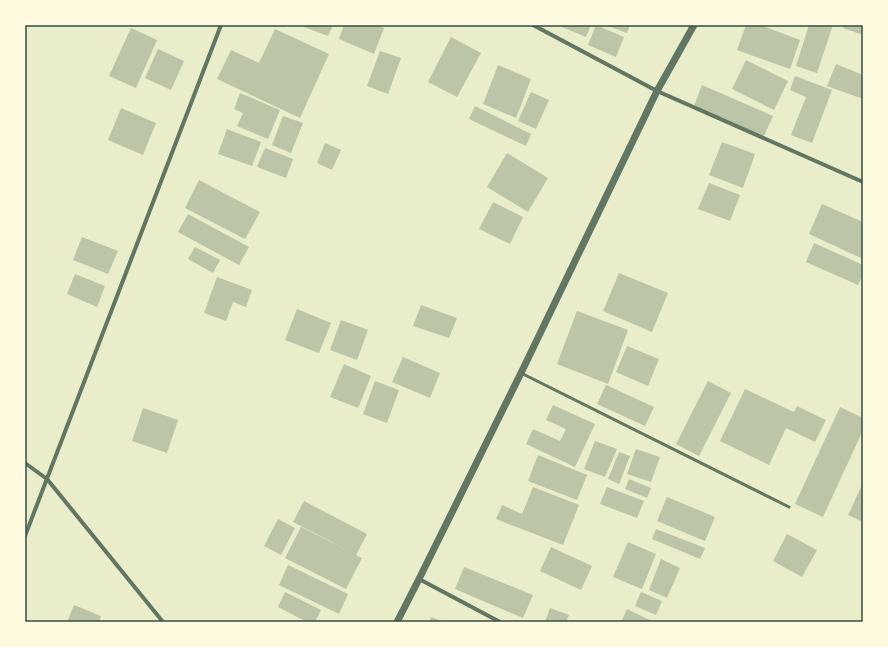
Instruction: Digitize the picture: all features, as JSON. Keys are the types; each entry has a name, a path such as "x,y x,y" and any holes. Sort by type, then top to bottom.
{"street":[{"path":"25,536 222,25"},
{"path":"533,25 658,91 863,182"},
{"path":"397,622 521,373 658,91 694,25"},
{"path":"25,463 47,479 163,622"},
{"path":"419,579 500,622"}],"lane":[{"path":"521,373 789,507"}],"building":[{"path":"299,25 333,25 328,36"},
{"path":"344,25 376,25 384,28 374,54 339,39"},
{"path":"562,25 591,25 586,37 562,27"},
{"path":"596,25 624,37 616,57 588,45"},
{"path":"606,25 630,25 627,33"},
{"path":"746,25 760,25 800,40 790,69 737,50"},
{"path":"809,25 833,25 817,73 796,66"},
{"path":"844,25 863,25 863,35 843,28"},
{"path":"131,28 157,40 136,88 109,76"},
{"path":"275,29 329,54 300,118 217,79 231,50 259,63"},
{"path":"451,37 481,53 457,97 428,82"},
{"path":"158,49 184,61 171,90 145,78"},
{"path":"380,51 401,58 388,94 367,86"},
{"path":"746,60 788,81 774,110 732,89"},
{"path":"836,64 863,75 863,99 827,86"},
{"path":"498,65 531,79 516,118 483,104"},
{"path":"795,76 832,90 812,143 791,135 806,97 790,90"},
{"path":"702,85 773,116 764,136 694,106"},
{"path":"531,92 549,100 536,129 518,121"},
{"path":"240,93 280,110 268,139 237,126 243,113 234,109"},
{"path":"475,106 531,134 526,146 469,119"},
{"path":"121,108 156,123 143,155 108,140"},
{"path":"283,116 303,123 291,153 272,145"},
{"path":"227,129 261,142 252,166 218,154"},
{"path":"722,142 755,154 743,188 709,175"},
{"path":"325,143 341,150 332,170 317,163"},
{"path":"265,148 293,159 286,178 257,167"},
{"path":"507,153 548,178 528,212 487,187"},
{"path":"199,180 260,212 245,239 185,208"},
{"path":"709,183 740,195 730,221 698,209"},
{"path":"493,202 523,217 510,244 479,229"},
{"path":"822,204 863,222 863,259 809,234"},
{"path":"188,214 249,247 239,265 178,232"},
{"path":"82,237 118,251 108,274 73,260"},
{"path":"814,243 863,265 863,274 858,285 806,262"},
{"path":"195,247 220,260 213,273 188,259"},
{"path":"619,273 668,293 652,332 603,311"},
{"path":"75,274 105,286 97,307 67,294"},
{"path":"217,277 252,290 246,307 233,302 226,321 204,313"},
{"path":"421,305 457,318 449,338 413,326"},
{"path":"297,309 331,323 319,353 285,340"},
{"path":"577,311 628,330 608,384 557,364"},
{"path":"341,320 368,330 357,360 330,350"},
{"path":"627,346 659,359 648,386 616,372"},
{"path":"403,357 440,373 430,398 392,382"},
{"path":"344,364 371,376 358,408 330,397"},
{"path":"375,381 399,390 387,423 363,414"},
{"path":"708,381 731,393 699,456 676,444"},
{"path":"606,385 654,407 645,426 597,404"},
{"path":"745,389 794,412 797,406 826,420 815,442 786,428 769,465 720,441"},
{"path":"553,405 595,424 575,467 526,444 533,429 560,441 566,429 546,420"},
{"path":"840,407 863,418 863,430 823,517 795,504"},
{"path":"143,408 178,420 167,453 132,441"},
{"path":"595,441 617,449 605,477 584,469"},
{"path":"636,449 660,457 651,482 627,474"},
{"path":"619,452 630,456 619,484 608,479"},
{"path":"538,455 587,475 577,500 528,481"},
{"path":"629,479 651,488 647,498 625,489"},
{"path":"862,485 863,486 863,522 848,515"},
{"path":"533,487 579,505 563,545 496,519 502,505 522,514"},
{"path":"607,487 644,501 637,518 600,504"},
{"path":"667,497 715,517 705,541 657,521"},
{"path":"304,501 367,534 356,555 362,558 346,589 285,558 301,527 355,554 293,522"},
{"path":"278,519 295,528 281,555 264,546"},
{"path":"656,529 705,548 700,559 652,539"},
{"path":"787,534 817,550 802,577 773,561"},
{"path":"628,542 656,554 642,589 613,577"},
{"path":"551,547 592,566 581,590 540,571"},
{"path":"661,559 680,568 667,598 649,590"},
{"path":"288,565 348,594 339,614 279,585"},
{"path":"464,567 533,595 523,618 455,589"},
{"path":"285,592 321,610 315,622 307,622 278,607"},
{"path":"641,592 662,601 656,615 635,606"},
{"path":"74,605 101,616 99,622 67,622"},
{"path":"550,608 569,615 566,622 545,622"},
{"path":"627,609 654,622 621,622"},
{"path":"431,617 445,622 429,622"}]}
